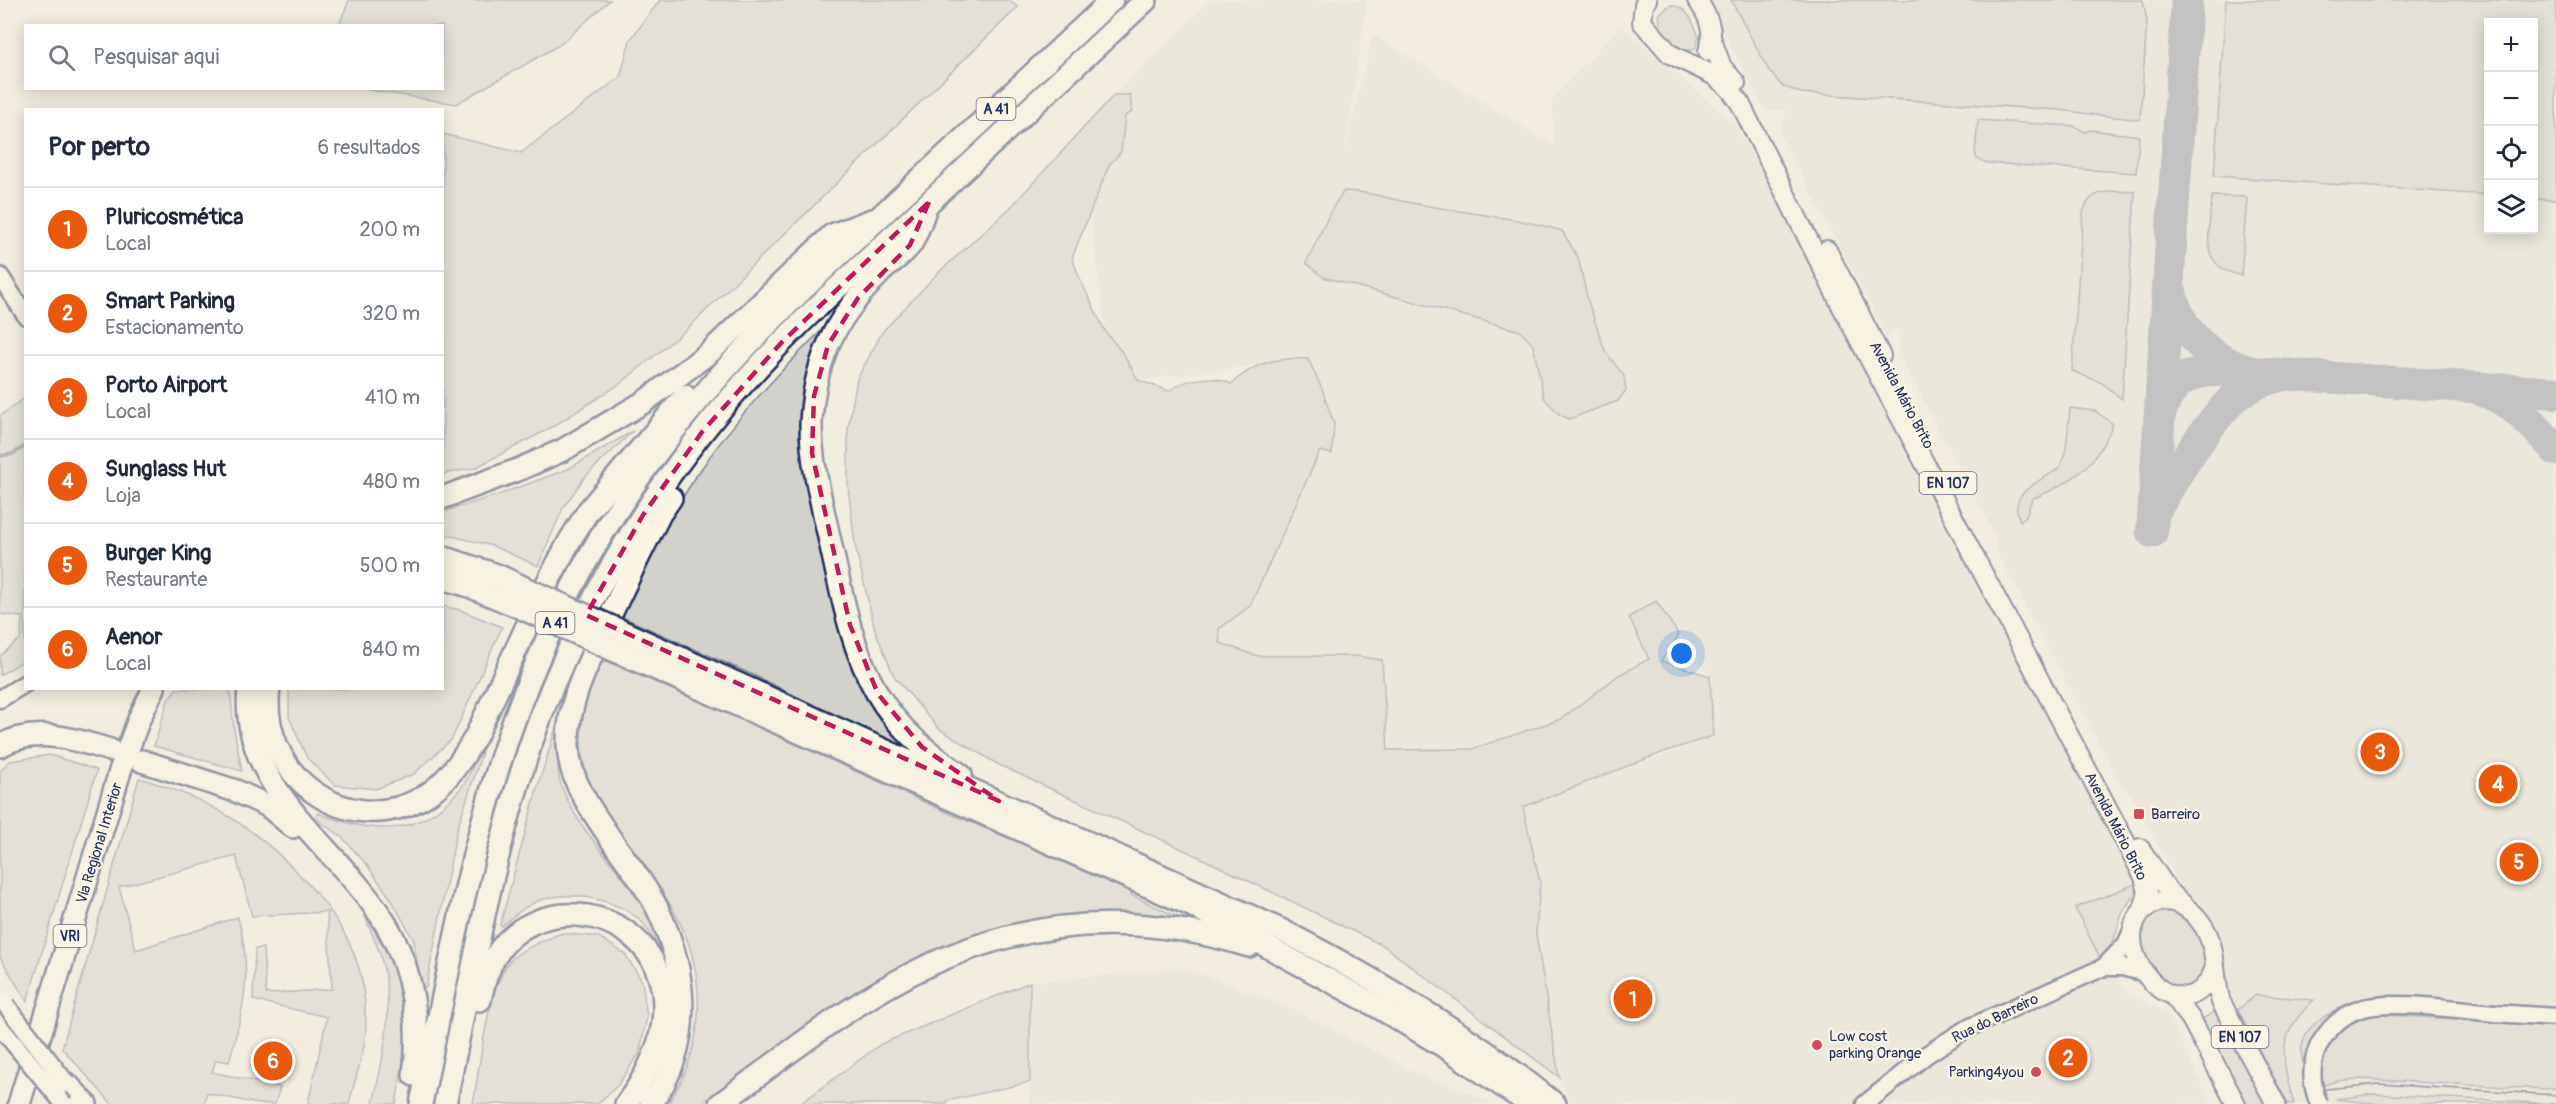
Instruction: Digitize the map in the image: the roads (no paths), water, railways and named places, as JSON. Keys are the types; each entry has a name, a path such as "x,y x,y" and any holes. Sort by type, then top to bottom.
{"highway":[{"name":"A 41","path":"421,1104 471,870 496,776 528,684 574,584 622,504 687,414 774,317 1112,0"},
{"name":"A 41","path":"445,1104 502,841 530,748 561,668 597,594 643,515 692,445 762,363 929,202 1146,0"},
{"path":"929,202 910,245 858,298 828,345 819,368 813,396 812,453 850,625 858,650 878,694 892,716 922,747 999,801"},
{"path":"444,497 563,450 625,415 710,352 831,235 879,218"},
{"path":"268,690 269,723 276,747 288,768 305,787 326,801 350,809 374,811 399,807 415,801 442,782 462,759 476,736 544,589 588,511 658,426 743,330 833,242 863,233"},
{"path":"651,1104 666,1080 676,1056 682,1021 680,971 657,909 581,794 571,770 568,721 578,686 660,514 720,430 762,363"},
{"path":"444,558 476,567 523,598 1183,902 1300,964 1440,1044 1529,1104"},
{"path":"444,566 458,570 476,567"},
{"path":"444,579 523,598"},
{"path":"615,640 999,801 1258,919 1329,954 1379,983 1525,1079 1555,1104"},
{"name":"Via Regional Interior","path":"20,1104 122,768 139,719 153,690"},
{"path":"249,690 250,726 257,753 269,779 288,806 342,868 387,926 400,953 408,976 417,1023 418,1047 409,1104"},
{"path":"0,746 10,740 37,735 76,739 110,750"},
{"path":"142,761 236,791 268,806 342,868"},
{"path":"450,1104 485,980 495,957 518,931 532,922 550,916 569,914 601,918 620,928 636,940 649,957 658,975 663,993 663,1016 659,1041 651,1065 626,1104"},
{"path":"720,1104 836,1019 896,982 938,961 1013,935 1076,924 1124,922 1149,924 1229,940 1300,964"},
{"path":"66,1094 86,1104"}],"main road":[{"name":"Avenida Mário Brito","path":"1647,0 1644,4 1642,22 1670,54 1713,75 1729,88 1740,103 1844,311 2144,877 2148,892 2143,909"},
{"name":"Avenida Mário Brito","path":"1697,0 1710,24 1712,40 1722,67 1744,92 1757,115 2141,849 2168,890 2184,905"},
{"path":"1686,63 1700,59 1708,50 1712,40"},
{"path":"0,276 24,313"},
{"path":"0,699 24,684"},
{"path":"2133,929 2137,916 2143,909 2158,900 2184,905"},
{"name":"EN 107","path":"2184,905 2204,926 2211,939 2221,1002 2276,1104"},
{"name":"EN 107","path":"2133,929 2136,955 2146,973 2163,992 2174,997 2191,1019 2236,1104"},
{"name":"Rua do Barreiro","path":"1864,1104 1926,1055 1966,1029 2104,967 2126,944 2133,929"},
{"name":"Rua do Barreiro","path":"2104,967 2122,967 2146,973"},
{"path":"2174,997 2186,997 2201,991 2210,981 2215,967"},
{"path":"3,1001 66,1094"},
{"path":"2319,1104 2313,1076 2318,1049 2332,1027 2360,1009 2387,1006 2556,1017"},
{"path":"0,1027 66,1094 79,1104"}],"waterway":[{"path":"0,456 12,454 24,447"}],"tram line":[{"path":"2326,1089 2379,1084 2556,1095"}],"place":[{"name":"Porto Airport","path":"2380,752"},
{"name":"Sunglass Hut","path":"2498,784"},
{"name":"Barreiro","path":"2139,814"},
{"name":"Burger King","path":"2519,862"},
{"name":"Pluricosmética","path":"1633,999"},
{"name":"Low cost parking Orange","path":"1817,1045"},
{"name":"Smart Parking","path":"2068,1058"},
{"name":"Aenor","path":"273,1061"},
{"name":"Parking4you","path":"2036,1072"}]}
